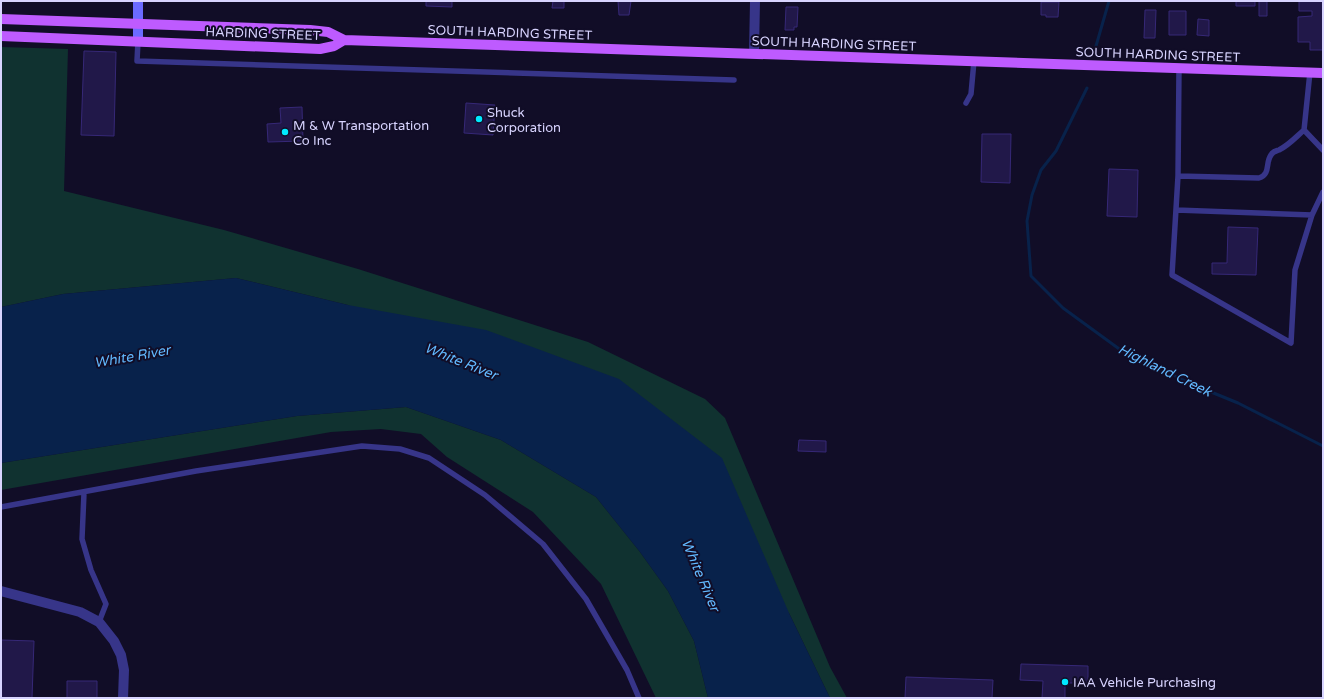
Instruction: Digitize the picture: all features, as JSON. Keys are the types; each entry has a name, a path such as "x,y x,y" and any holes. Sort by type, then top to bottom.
{"main road":[{"path":"138,1 138,41"},
{"name":"HARDING STREET","path":"1,19 310,30 328,32 344,40"},
{"name":"HARDING STREET","path":"1,36 320,49 334,46 344,40"},
{"name":"SOUTH HARDING STREET","path":"344,40 1323,73"}],"street":[{"path":"754,1 754,53"},
{"path":"1,591 80,612 99,622 114,642 121,655 124,670 123,698"}],"lane":[{"path":"138,41 137,61 734,80"},
{"path":"966,103 971,94 974,61"},
{"path":"1179,68 1178,176 1172,275 1291,343 1295,270 1312,215 1323,192"},
{"path":"1178,176 1264,177 1268,172 1270,156 1273,152 1291,142 1304,130 1310,72"},
{"path":"1304,130 1323,150"},
{"path":"1176,210 1312,215"},
{"path":"1,507 84,493 196,471 362,446 400,449 429,458 485,495 543,544 586,599 627,670 639,698"},
{"path":"84,493 82,539 91,570 106,604 99,622"}],"green space":[{"path":"1,47 68,49 64,191 224,230 358,269 588,342 705,399 725,418 830,667 847,698 830,698 789,613 348,305 236,278 63,294 1,307"},
{"path":"406,407 501,440 596,497 640,552 668,591 694,641 708,698 656,698 601,584 533,512 447,457 421,434 381,429 331,432 1,490 1,463 297,416"}],"water":[{"name":"White River","path":"236,278 348,305 486,330 619,379 722,458 789,613 830,698 708,698 694,641 668,591 640,552 596,497 501,440 406,407 297,416 1,463 1,307 63,294"}],"building":[{"path":"426,1 452,1 452,7 426,6"},
{"path":"553,1 564,1 564,8 552,8"},
{"path":"618,1 631,1 629,15 619,15"},
{"path":"1236,1 1255,1 1255,6 1236,6"},
{"path":"1259,1 1267,1 1267,16 1259,16"},
{"path":"1299,1 1323,1 1323,50 1310,50 1310,42 1298,42 1298,17 1312,16 1312,11 1299,11"},
{"path":"1041,2 1059,2 1058,17 1046,17 1046,15 1041,15"},
{"path":"786,7 798,7 797,27 794,27 794,30 785,30"},
{"path":"1145,10 1156,10 1155,38 1144,38"},
{"path":"1169,11 1186,11 1186,35 1169,35"},
{"path":"1198,19 1209,20 1209,36 1197,35"},
{"path":"84,51 116,52 114,136 81,135"},
{"name":"Shuck Corporation","path":"466,103 495,105 493,135 464,133"},
{"name":"M & W Transportation Co Inc","path":"302,107 303,141 268,142 267,124 281,123 280,108"},
{"path":"982,134 1011,134 1010,183 981,182"},
{"path":"1109,169 1138,170 1137,217 1107,216"},
{"path":"1228,227 1258,228 1256,275 1212,274 1212,263 1227,263"},
{"path":"799,440 826,441 826,452 798,451"},
{"path":"1,640 34,641 32,698 1,698"},
{"name":"IAA Vehicle Purchasing","path":"1021,664 1088,666 1088,683 1065,683 1065,698 1042,698 1043,681 1020,680"},
{"path":"906,677 993,680 992,698 905,698"},
{"path":"67,681 97,681 97,698 67,698"}],"waterway":[{"name":"Highland Creek","path":"1096,46 1109,1"},
{"name":"Highland Creek","path":"1087,88 1056,151 1041,170 1032,195 1027,221 1031,276 1063,308 1122,351 1194,385 1238,403 1323,446"}],"place":[{"name":"Shuck Corporation","path":"479,119"},
{"name":"M & W Transportation Co Inc","path":"285,132"},
{"name":"IAA Vehicle Purchasing","path":"1065,682"}]}
